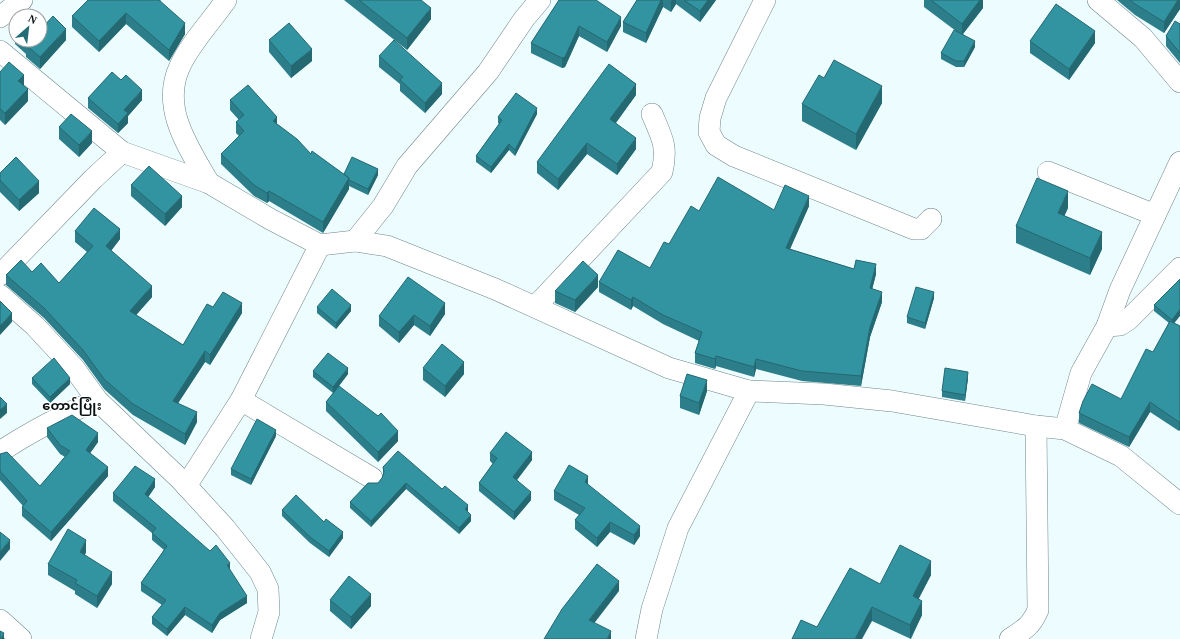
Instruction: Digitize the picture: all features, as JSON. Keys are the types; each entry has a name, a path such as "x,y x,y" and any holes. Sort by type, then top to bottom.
{"street":[{"path":"0,17 22,0"},
{"path":"209,183 182,136 175,115 173,88 180,66 226,0"},
{"path":"355,241 382,206 406,166 488,72 524,19 540,0"},
{"path":"765,0 716,98 710,118 709,132 716,145 734,156 914,229 921,229 931,219"},
{"path":"1098,0 1143,38 1180,82"},
{"path":"0,51 122,152 209,183 270,219 320,245 355,241 387,246 495,289 669,368 749,391 824,394 892,401 1036,426 1065,429 1121,456 1180,504"},
{"path":"535,307 662,172 666,156 664,142 652,114"},
{"path":"0,276 93,179 122,152"},
{"path":"1065,429 1081,373 1107,326 1120,290 1166,205 1180,162"},
{"path":"1048,172 1166,205"},
{"path":"186,486 240,400 320,245"},
{"path":"1107,326 1120,325 1128,320 1180,268"},
{"path":"0,295 35,326 74,368 97,400 186,486 225,528 260,572 268,590 269,612 261,639"},
{"path":"646,639 652,609 678,528 749,391"},
{"path":"0,452 21,438 97,400"},
{"path":"240,400 372,478"},
{"path":"1010,639 1028,627 1038,610 1036,426"},
{"path":"0,620 21,639"}],"building":[{"path":"88,0 159,0 185,23 169,50 126,13 99,41 72,16"},
{"path":"359,0 421,0 431,8 407,38"},
{"path":"559,0 596,0 621,17 607,42 579,26 565,57 562,58 531,43"},
{"path":"637,0 661,0 646,33 623,22"},
{"path":"684,0 708,0 700,11"},
{"path":"931,0 980,0 962,24"},
{"path":"1130,0 1178,0 1164,22"},
{"path":"1056,4 1095,31 1069,69 1030,41"},
{"path":"53,16 66,29 40,57 30,48 48,48 48,21"},
{"path":"1175,21 1180,24 1180,53 1166,36"},
{"path":"289,23 312,49 291,66 269,40"},
{"path":"954,30 975,41 964,61 956,61 941,53"},
{"path":"394,40 442,83 425,103 400,80 403,77 379,56"},
{"path":"834,60 882,86 856,134 802,104 819,75 824,78"},
{"path":"9,62 24,75 18,81 28,89 5,113 0,109 0,72"},
{"path":"609,64 636,84 610,119 636,138 617,164 587,143 558,179 537,162"},
{"path":"112,72 121,80 126,75 142,90 124,110 128,113 118,124 88,98"},
{"path":"248,85 277,117 273,121 297,139 311,154 312,151 349,178 323,222 269,191 267,193 254,185 221,154 244,131 236,122 244,115 230,100"},
{"path":"516,93 537,108 515,150 509,144 491,167 476,156 502,120 498,117"},
{"path":"71,114 92,131 79,145 59,127"},
{"path":"16,157 39,181 19,200 0,180 0,173"},
{"path":"352,157 378,169 368,189 349,180 349,178 344,174"},
{"path":"149,166 182,196 165,214 131,185"},
{"path":"718,177 774,210 785,185 809,196 786,248 854,269 856,260 876,264 870,288 882,292 870,327 861,376 802,371 756,359 754,367 716,356 715,359 695,353 702,332 663,315 633,297 631,300 599,282 618,250 650,268 664,242 669,244 691,206 699,211"},
{"path":"1037,178 1068,191 1058,213 1102,232 1090,258 1016,226"},
{"path":"94,208 120,229 106,246 152,286 130,311 183,345 207,304 213,307 223,292 242,303 210,355 205,351 173,401 197,412 185,434 133,404 104,379 83,350 44,308 6,275 21,260 32,272 41,263 59,283 93,246 75,231"},
{"path":"583,261 598,275 575,300 555,291"},
{"path":"408,277 445,303 430,326 414,315 399,332 379,316"},
{"path":"1180,279 1180,309 1172,320 1154,305"},
{"path":"916,287 934,292 925,323 907,317"},
{"path":"332,289 351,305 336,323 317,307"},
{"path":"0,301 12,313 0,326"},
{"path":"1170,321 1180,326 1180,421 1179,422 1150,402 1129,437 1079,413 1083,401 1092,384 1121,399 1146,349 1153,352"},
{"path":"442,344 464,362 445,386 423,368"},
{"path":"328,353 348,368 333,387 313,371"},
{"path":"54,358 70,378 50,397 32,378"},
{"path":"945,368 968,372 965,395 942,391"},
{"path":"687,374 707,380 699,403 680,396"},
{"path":"339,386 378,416 381,413 398,431 378,452 326,402"},
{"path":"0,397 7,404 0,410"},
{"path":"72,415 98,433 86,450 108,467 51,532 22,507 27,501 0,471 0,454 7,452 40,486 70,451 60,445 47,428"},
{"path":"257,419 276,430 251,479 231,469"},
{"path":"506,432 532,452 513,477 531,492 514,512 479,483 497,458 490,453"},
{"path":"398,451 442,489 445,486 468,505 465,509 471,515 459,528 406,483 371,521 350,502 368,483 378,483 384,472 383,467"},
{"path":"569,465 588,476 585,482 640,526 634,535 610,522 597,538 575,520 585,508 554,491"},
{"path":"135,466 155,479 145,494 210,551 216,545 230,563 227,565 247,596 220,613 212,625 185,607 167,629 152,617 166,600 141,583 167,546 152,533 156,528 113,493"},
{"path":"296,495 324,522 326,519 343,532 329,551 310,537 282,510"},
{"path":"68,529 86,540 80,552 112,572 97,596 75,583 77,580 48,564"},
{"path":"0,532 10,540 0,552"},
{"path":"900,545 931,561 913,596 922,601 910,625 872,607 855,639 792,639 801,620 817,627 850,568 880,584"},
{"path":"597,564 619,581 589,620 611,631 607,639 544,639 562,609"},
{"path":"349,576 371,594 351,617 330,600"},
{"path":"0,631 4,633 1,639 0,639"}],"district":[{"name":"တောင်ပြုံး","path":"72,405"}]}
